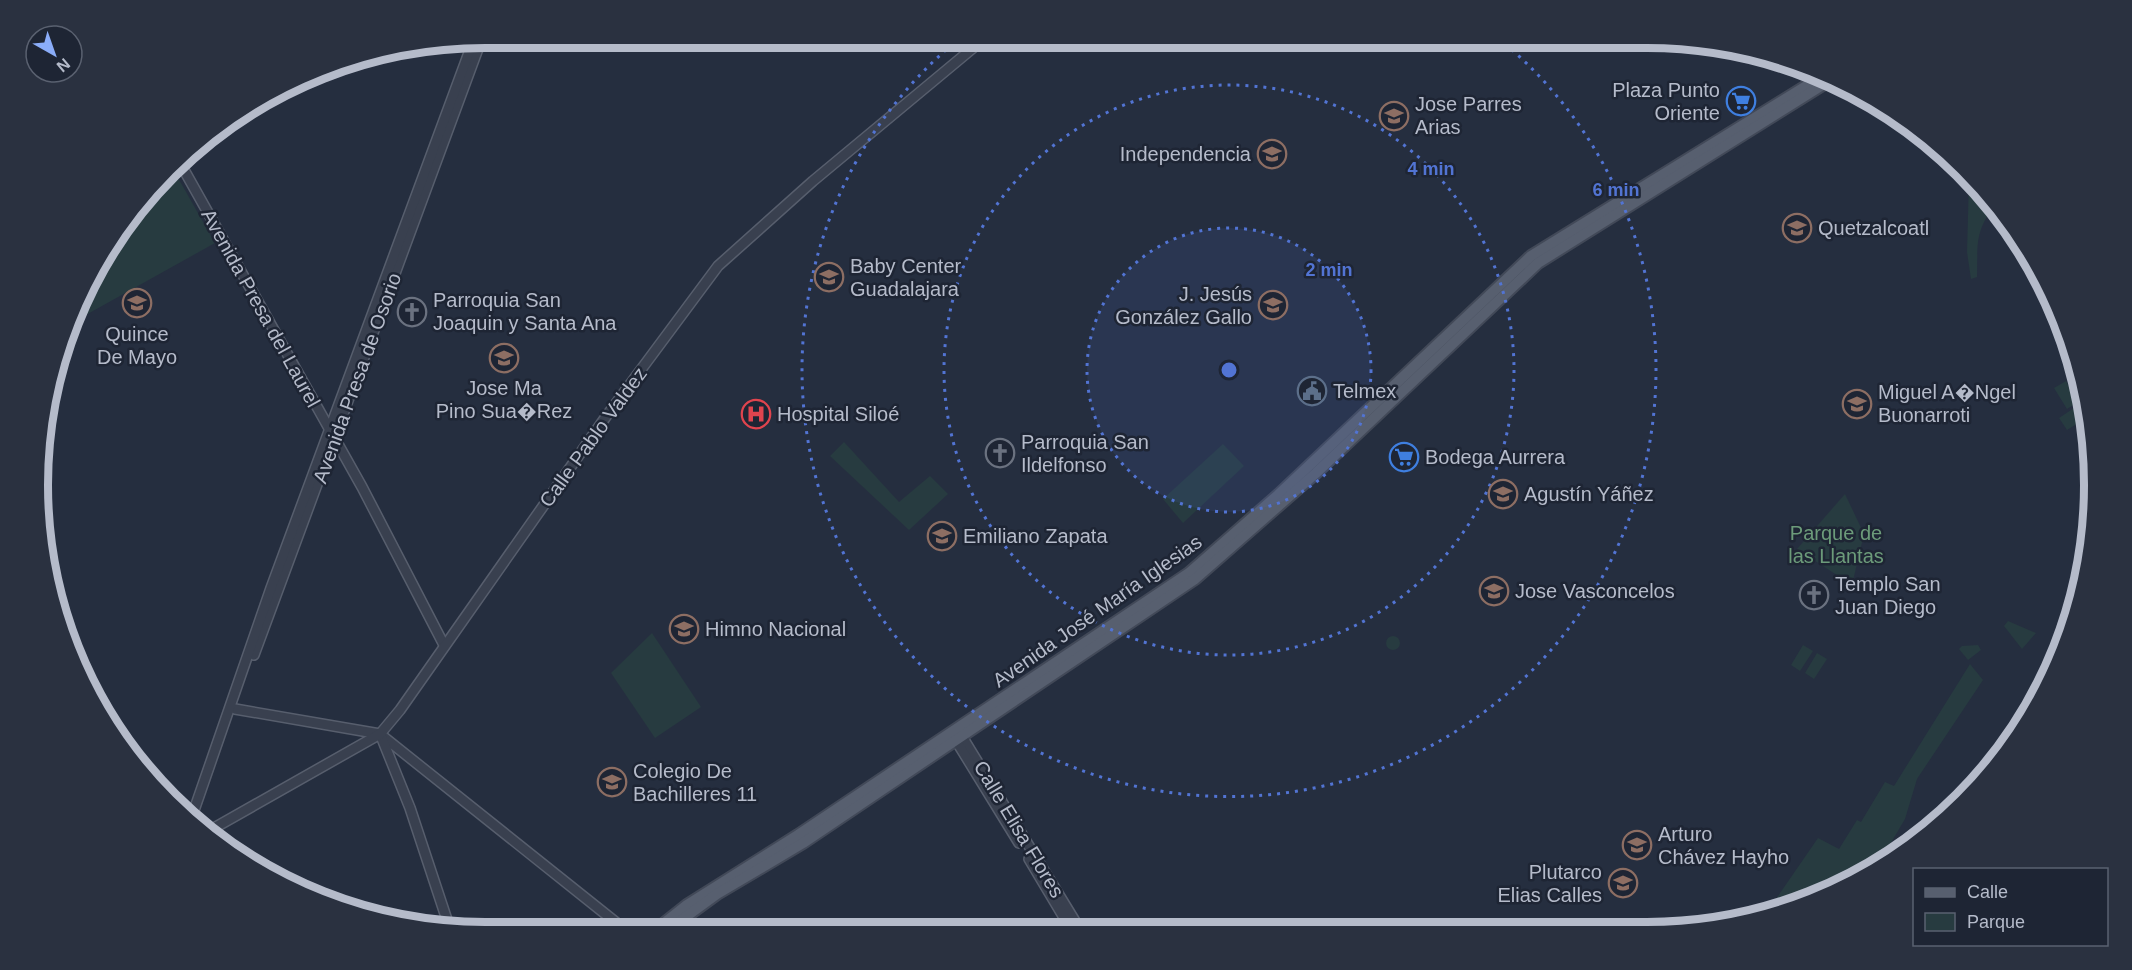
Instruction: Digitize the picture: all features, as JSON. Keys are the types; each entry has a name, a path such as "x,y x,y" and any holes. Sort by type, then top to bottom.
{"main road":[{"name":"Avenida José María Iglesias","path":"679,922 717,894 803,843 1189,573 1278,495 1531,256 1817,82"},
{"name":"Avenida José María Iglesias","path":"666,922 687,905 956,734"}],"street":[{"name":"Avenida Presa de Osorio","path":"194,811 335,440 478,48"},
{"name":"Calle Pablo Valdez","path":"214,828 380,734 605,418 718,266 822,174 973,48"},
{"name":"Avenida Presa de Osorio","path":"232,712 233,696 470,49"},
{"name":"Avenida Presa del Laurel","path":"183,169 427,608 444,645"},
{"path":"232,712 380,734 615,922"},
{"path":"380,734 410,808 447,920"},
{"name":"Calle Elisa Flores","path":"956,734 1067,922"},
{"name":"Calle Elisa Flores","path":"956,734 1075,922"}],"green space":[{"path":"177,175 215,243 84,316 83,314 93,292 122,242 156,197"},
{"path":"1969,189 1990,214 1978,240 1977,277 1971,279 1967,252"},
{"path":"2066,381 2076,403 2067,409 2054,388"},
{"path":"2077,406 2079,422 2067,430 2059,418"},
{"path":"844,442 899,502 930,476 948,494 909,530 830,456"},
{"path":"1223,444 1244,466 1183,523 1163,499"},
{"name":"Parque de las Llantas","path":"1845,494 1864,534 1852,585 1797,549"},
{"path":"2008,621 2036,633 2022,649 2004,626"},
{"path":"652,633 701,707 655,738 611,673"},
{"path":"1390,636 1396,636 1400,643 1396,650 1390,650 1386,646 1386,640"},
{"path":"1803,645 1813,651 1800,671 1791,665"},
{"path":"1978,645 1981,650 1968,660 1959,649 1962,646"},
{"path":"1817,653 1827,659 1814,679 1805,673"},
{"path":"1970,664 1983,680 1917,779 1905,819 1887,850 1840,877 1773,903 1818,838 1839,849 1857,820 1861,822 1885,782 1894,786"}],"place":[{"name":"Plaza Punto Oriente","path":"1741,101"},
{"name":"Jose Parres Arias","path":"1394,116"},
{"name":"Independencia","path":"1272,154"},
{"name":"Quetzalcoatl","path":"1797,228"},
{"name":"Baby Center Guadalajara","path":"829,277"},
{"name":"Quince De Mayo","path":"137,303"},
{"name":"J. Jesús González Gallo","path":"1273,305"},
{"name":"Parroquia San Joaquin y Santa Ana","path":"412,312"},
{"name":"Jose Ma Pino Sua�Rez","path":"504,358"},
{"name":"Telmex","path":"1312,391"},
{"name":"Miguel A�Ngel Buonarroti","path":"1857,404"},
{"name":"Hospital Siloé","path":"756,414"},
{"name":"Parroquia San Ildelfonso","path":"1000,453"},
{"name":"Bodega Aurrera","path":"1404,457"},
{"name":"Agustín Yáñez","path":"1503,494"},
{"name":"Emiliano Zapata","path":"942,536"},
{"name":"Jose Vasconcelos","path":"1494,591"},
{"name":"Templo San Juan Diego","path":"1814,595"},
{"name":"Himno Nacional","path":"684,629"},
{"name":"Colegio De Bachilleres 11","path":"612,782"},
{"name":"Arturo Chávez Hayho","path":"1637,845"},
{"name":"Plutarco Elias Calles","path":"1623,883"}]}
